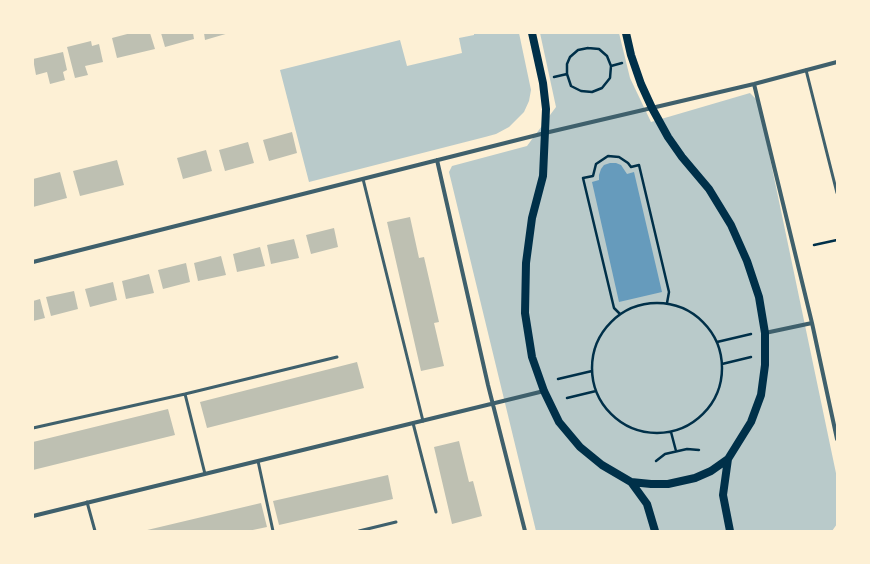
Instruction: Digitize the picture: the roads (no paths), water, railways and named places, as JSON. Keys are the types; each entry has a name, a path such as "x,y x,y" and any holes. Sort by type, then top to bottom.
{"main road":[{"path":"532,33 543,83 546,109 543,176 532,218 526,263 525,313 532,357 544,391 559,422 580,447 602,465 631,482 647,504 655,531"},
{"path":"626,33 641,84 668,138 709,190 731,225 747,261 759,297 765,333 765,365 761,395 751,422 728,459 711,471 695,478 668,484 631,482"},
{"path":"728,459 723,495 730,531"}],"street":[{"path":"33,262 545,133 754,84 837,62"},
{"path":"754,84 812,323 837,439"},
{"path":"437,160 493,404 525,531"},
{"path":"765,333 812,323"},
{"path":"33,516 544,391"}],"lane":[{"path":"806,70 837,193"},
{"path":"363,179 423,421"},
{"path":"33,428 185,394 337,357"},
{"path":"185,394 205,474"},
{"path":"413,423 436,512"},
{"path":"258,461 273,531"},
{"path":"87,502 95,531"},
{"path":"359,531 396,522"}],"water":[{"path":"610,163 621,165 627,174 634,172 662,292 619,302 592,182 599,180 601,169 604,165"}]}
